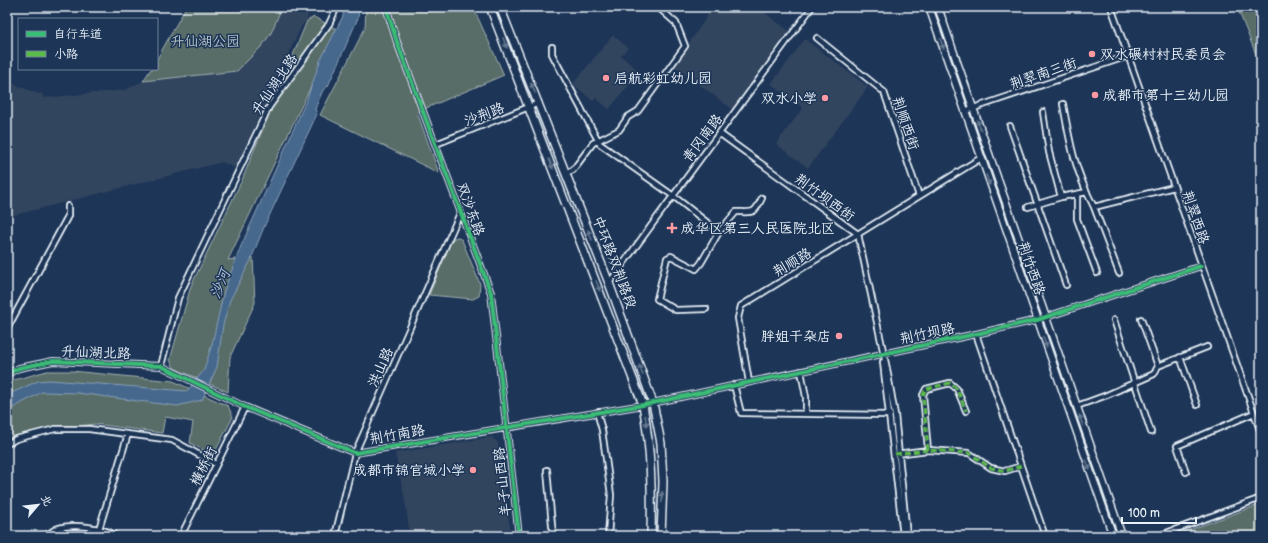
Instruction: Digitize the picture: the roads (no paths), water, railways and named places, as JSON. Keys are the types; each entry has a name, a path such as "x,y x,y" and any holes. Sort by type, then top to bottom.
{"main road":[{"name":"中环路双荆路段","path":"490,7 643,405 650,444 652,494 651,536"},
{"name":"中环路双荆路段","path":"500,7 609,283 653,403 661,443 663,482 661,536"},
{"name":"荆竹西路","path":"928,7 1113,536"},
{"name":"荆竹西路","path":"938,7 1122,536"}],"street":[{"name":"升仙湖北路","path":"7,374 19,368 53,361 161,366 178,298 269,107 330,24 337,7"},
{"name":"双沙东路","path":"386,7 392,30 491,293 506,426"},
{"path":"566,173 573,170 593,143 619,130 628,117 638,111 685,46 676,23 658,7"},
{"name":"青冈南路","path":"609,283 672,195 812,7"},
{"name":"荆翠西路","path":"1111,7 1261,433"},
{"name":"荆顺西街","path":"817,38 884,92 919,196"},
{"path":"552,47 552,54 600,144 672,195 719,232"},
{"name":"荆翠南三街","path":"965,111 1128,56"},
{"name":"沙荆路","path":"436,144 539,103"},
{"path":"1063,104 1071,150 1119,273"},
{"path":"1043,112 1049,152 1061,197"},
{"path":"1010,126 1066,285"},
{"name":"荆竹坝西街","path":"719,133 858,234 883,354"},
{"name":"荆顺路","path":"749,382 738,318 741,306 981,158"},
{"path":"1094,207 1174,187"},
{"path":"1028,207 1061,197 1087,192"},
{"path":"1077,194 1076,219 1097,273"},
{"path":"706,309 676,310 657,299 667,258 671,256 696,269 701,264 719,232 736,212 750,213 757,209 762,198"},
{"path":"7,329 68,216 68,206"},
{"name":"洪山路","path":"335,536 355,453 460,213"},
{"name":"荆竹坝路","path":"653,403 1037,320 1201,266"},
{"path":"1141,319 1158,366"},
{"path":"1114,320 1151,432"},
{"path":"976,334 1045,536"},
{"path":"1077,406 1135,383 1154,374 1158,366 1207,347"},
{"path":"883,354 883,370 897,454 907,536"},
{"path":"883,354 894,415 903,536"},
{"path":"1180,357 1197,404"},
{"name":"荆竹南路","path":"161,366 245,407 355,453 506,426 653,403"},
{"path":"801,371 806,397 806,413"},
{"path":"928,450 923,395 926,389 950,383 957,388 966,411"},
{"path":"734,385 741,413 890,414"},
{"name":"横桥街","path":"181,536 245,407"},
{"path":"597,412 602,430 611,495 608,536"},
{"path":"1186,472 1177,446 1254,413"},
{"name":"羊子山西路","path":"506,426 519,536"},
{"path":"7,444 16,439 55,429 89,428 172,440 216,464"},
{"path":"99,529 128,434"},
{"path":"897,454 928,450 969,453 991,468 1005,471 1021,466"},
{"path":"547,470 553,536"},
{"path":"1158,536 1261,498"},
{"path":"45,536 56,529 85,526 110,532 117,536"}],"place":[{"name":"双水碾村村民委员会","path":"1092,54"},
{"name":"启航彩虹幼儿园","path":"606,78"},
{"name":"成都市第十三幼儿园","path":"1095,95"},
{"name":"双水小学","path":"825,98"},
{"name":"成华区第三人民医院北区","path":"672,228"},
{"name":"胖姐干杂店","path":"839,336"},
{"name":"成都市锦官城小学","path":"473,470"}],"park label":[{"name":"升仙湖公园","path":"205,41"}],"water label":[{"name":"沙河","path":"220,284"}]}
